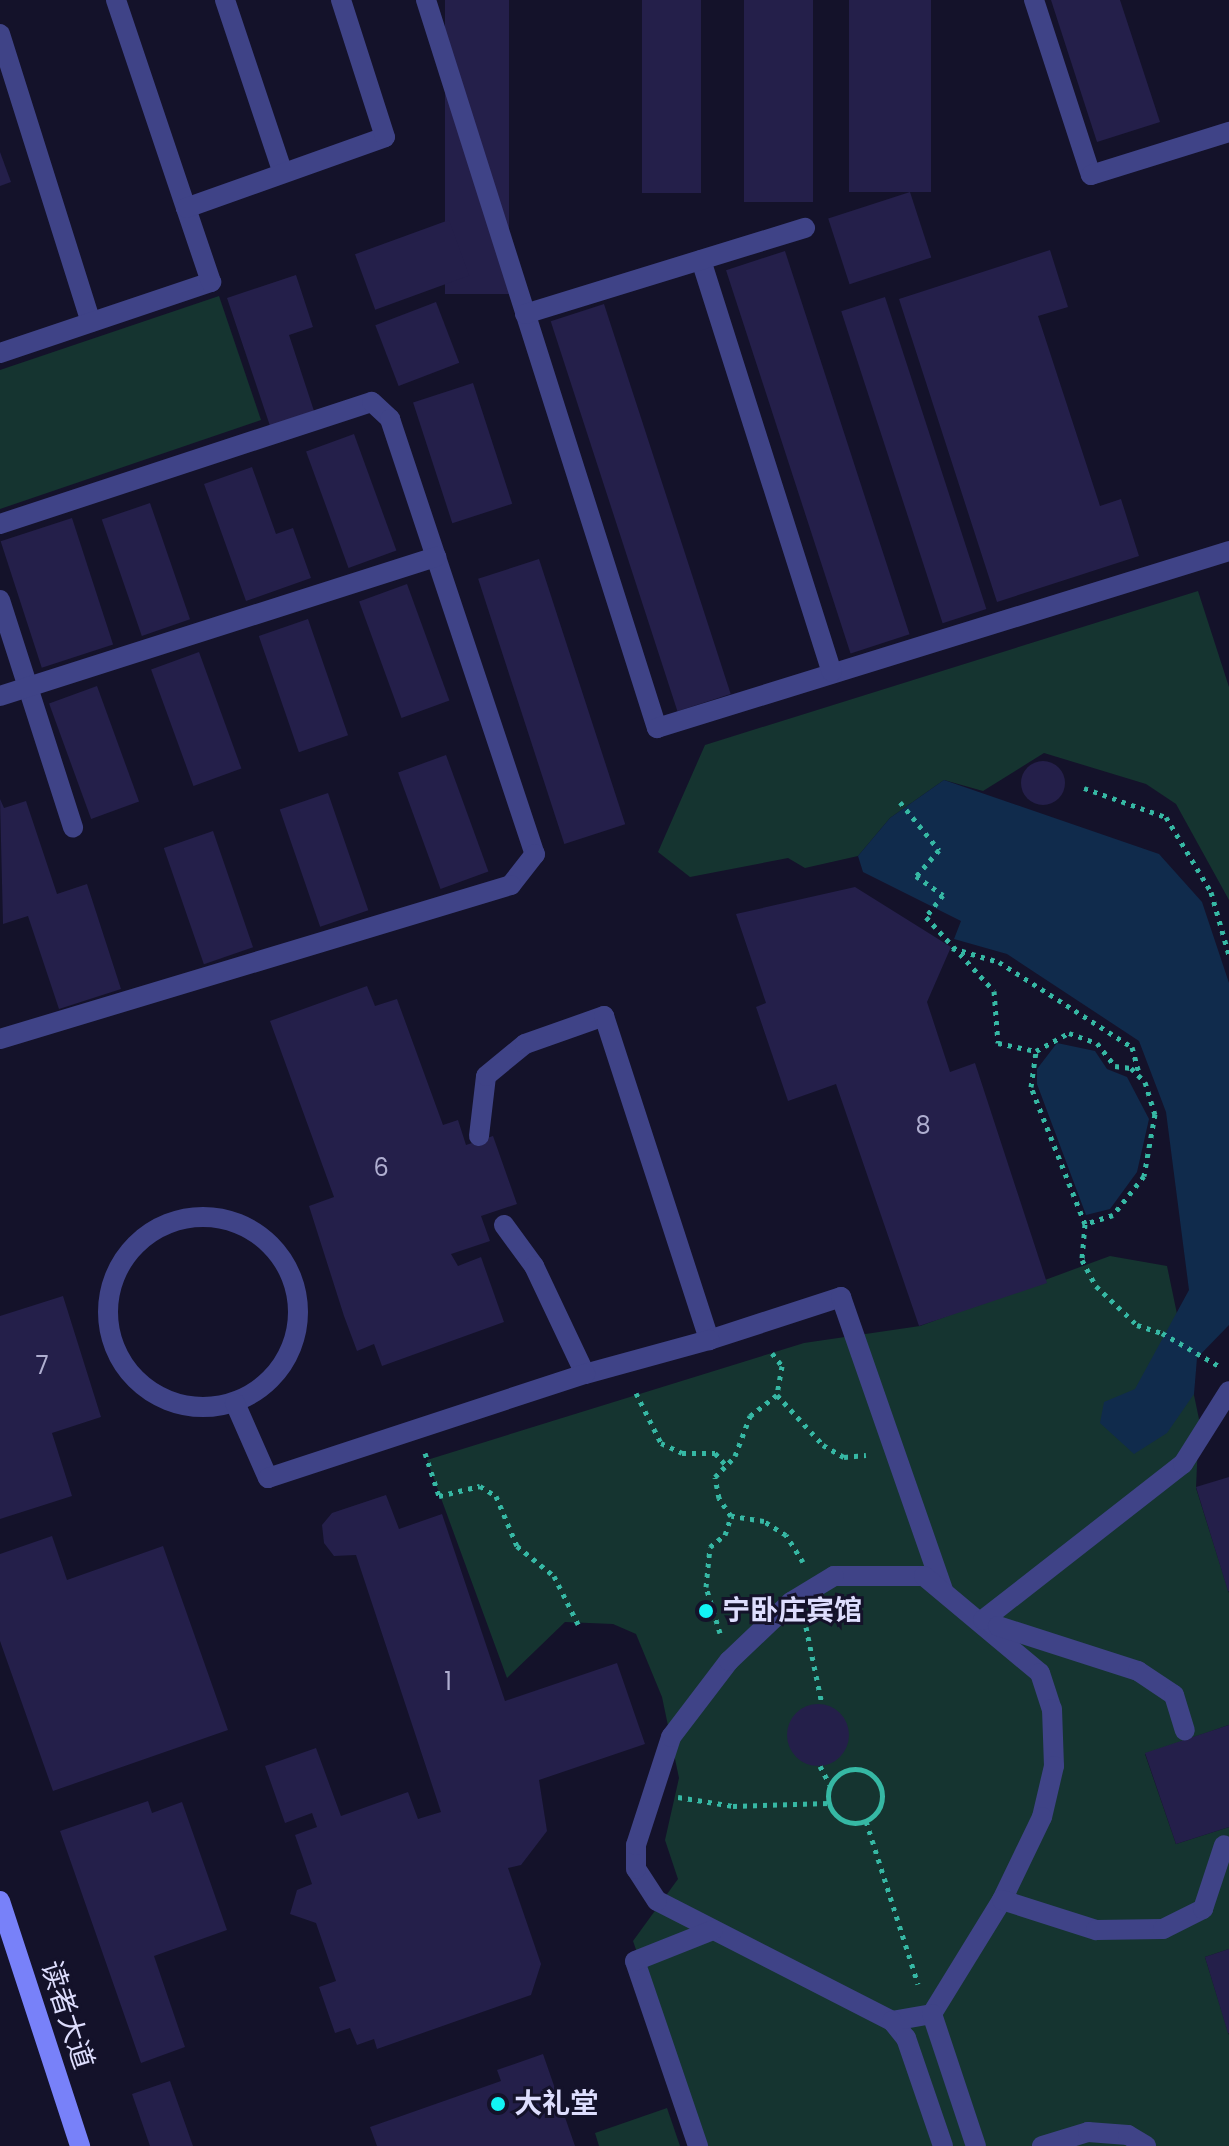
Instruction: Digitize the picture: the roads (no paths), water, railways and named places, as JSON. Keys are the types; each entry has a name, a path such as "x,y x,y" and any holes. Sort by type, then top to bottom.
{"main road":[{"name":"读者大道","path":"0,1901 80,2146"}],"street":[{"path":"0,353 211,282 116,0"},
{"path":"225,0 283,173"},
{"path":"186,208 385,137 341,0"},
{"path":"426,0 657,728 1229,551"},
{"path":"1034,0 1091,175 1229,132"},
{"path":"0,34 91,322"},
{"path":"525,314 805,228"},
{"path":"701,260 832,672"},
{"path":"0,524 372,402 390,419 535,854 511,885 0,1039"},
{"path":"0,696 436,557"},
{"path":"0,600 73,828"},
{"path":"479,1136 486,1076 525,1044 604,1016 709,1340"},
{"path":"222,1218 275,1248 292,1275 296,1336 263,1388 235,1403 172,1403 144,1387 110,1334 116,1271 160,1226 222,1218"},
{"path":"504,1225 534,1266 585,1374"},
{"path":"235,1403 268,1478 585,1374 709,1340 841,1297 946,1597"},
{"path":"983,1620 1183,1464 1229,1391"},
{"path":"943,2146 906,2038 892,2021 657,1901 636,1869 636,1845 671,1737 729,1661 799,1596 834,1576 924,1576 946,1597 983,1620 1047,1648 1138,1671 1174,1695 1185,1730"},
{"path":"892,2021 932,2014 1002,1900 1042,1817 1054,1766 1052,1709 1040,1673 983,1620"},
{"path":"1002,1900 1096,1930 1163,1929 1203,1909 1224,1845"},
{"path":"698,2146 635,1961 713,1930"},
{"path":"932,2014 976,2146"},
{"path":"1042,2146 1088,2132 1128,2135 1146,2146"}],"water":[{"path":"944,780 1159,854 1202,902 1229,983 1229,1325 1197,1358 1194,1394 1167,1433 1134,1454 1100,1423 1104,1402 1135,1389 1189,1290 1166,1112 1139,1041 1007,954 954,939 961,921 863,872 858,856 890,818"},
{"path":"1057,1043 1095,1051 1107,1069 1127,1077 1149,1119 1137,1172 1110,1209 1086,1215 1037,1084 1037,1069"}],"place":[{"name":"宁卧庄宾馆","path":"706,1611"},
{"name":"大礼堂","path":"498,2104"}]}
